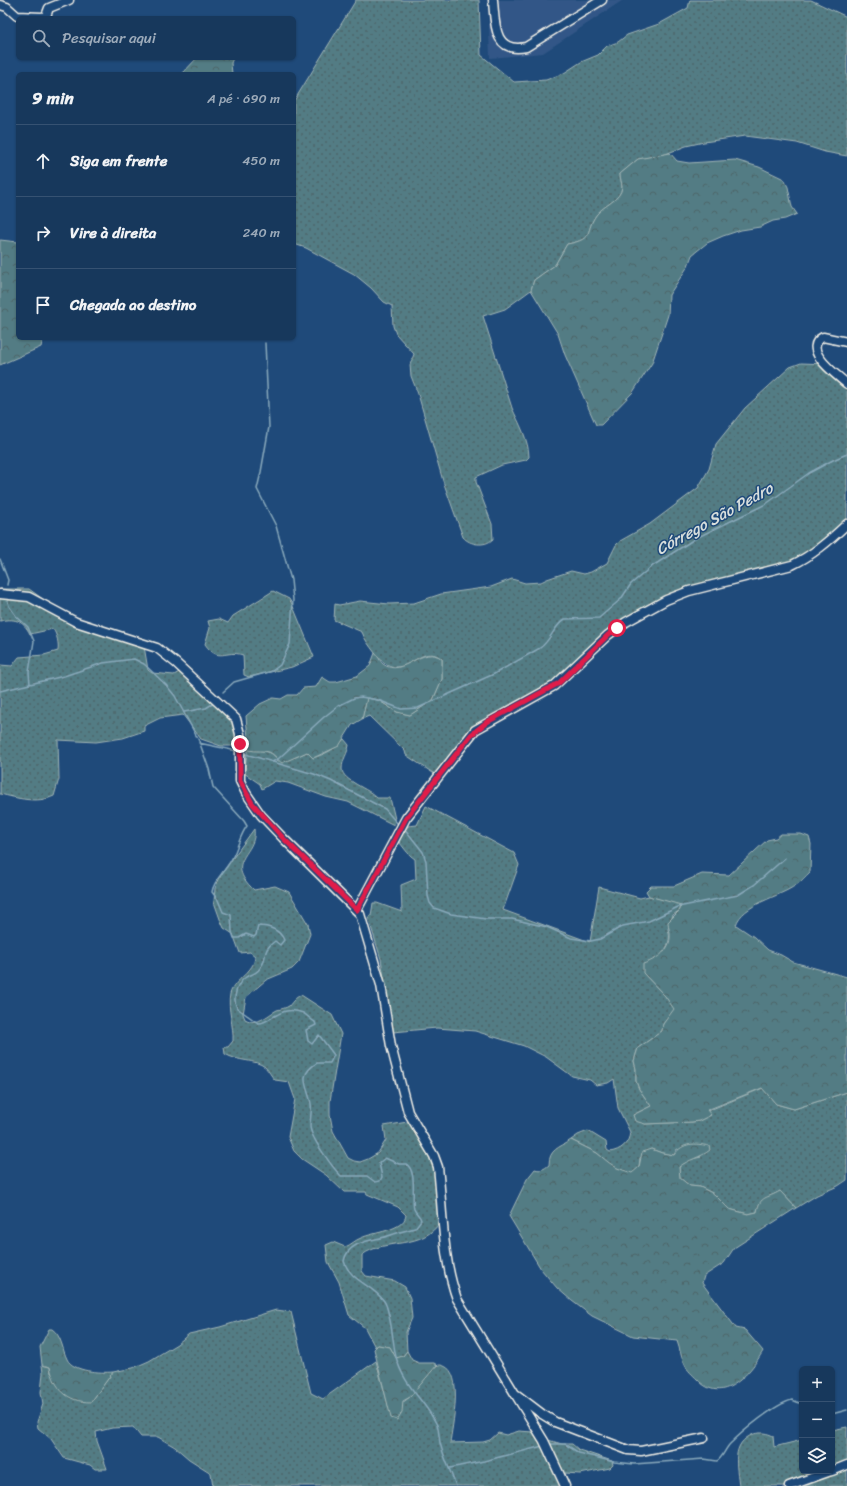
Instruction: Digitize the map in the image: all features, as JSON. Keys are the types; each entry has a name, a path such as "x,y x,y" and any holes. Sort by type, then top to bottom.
{"street":[{"path":"46,16 49,8 69,0"},
{"path":"493,0 498,37 507,46 519,48 526,47 602,0"},
{"path":"0,5 7,7 17,16"},
{"path":"847,342 824,337 818,341 816,348 818,357 847,384"},
{"path":"357,910 406,818 475,730 559,683 608,635 636,616 682,593 792,565 805,559 829,541 847,524"},
{"path":"0,594 29,597 76,622 157,648 232,714 238,725 240,781 252,803 283,838 357,910 363,920 381,985 391,1046 408,1112 434,1156 438,1167 446,1252 452,1285 457,1299 511,1390 544,1441 566,1486"},
{"path":"511,1390 542,1414 556,1422 628,1450 641,1452 704,1438"},
{"path":"835,1470 847,1466"},
{"path":"789,1486 823,1474"}],"shaded area":[{"path":"488,0 623,0 543,53 490,58"}],"green space":[{"path":"356,0 479,0 481,55 514,82 546,80 564,73 581,62 598,55 607,46 618,42 627,35 659,24 688,8 690,0 811,0 847,17 847,156 825,152 797,143 745,136 704,142 686,146 663,155 638,159 620,174 622,187 621,192 597,214 586,237 582,240 567,244 555,265 534,280 531,290 505,309 483,316 512,408 525,438 529,451 529,457 526,460 502,465 476,477 476,482 492,524 493,539 490,542 482,544 470,542 463,537 443,481 418,394 411,376 410,365 414,354 396,334 393,326 392,306 384,302 371,288 354,274 306,248 296,245 296,98"},
{"path":"195,60 232,60 232,72 184,72"},
{"path":"670,153 677,161 689,163 735,160 759,167 784,179 788,187 792,207 797,214 785,219 773,221 760,227 741,230 723,236 707,243 692,255 688,266 669,295 668,315 652,363 633,392 601,425 596,425 565,355 558,334 531,290 534,280 555,265 567,244 582,240 586,237 597,214 619,195 622,187 620,174 638,159"},
{"path":"0,240 16,242 16,340 43,340 41,347 0,365"},
{"path":"801,363 828,364 847,379 847,522 837,532 790,563 670,593 633,616 577,668 480,727 439,777 406,755 405,751 369,716 362,719 367,698 378,700 397,712 410,715 433,700 442,679 442,659 434,655 426,655 402,666 394,667 385,663 375,653 362,632 334,620 335,604 339,605 360,601 389,604 414,603 441,594 491,587 512,579 525,583 541,582 571,571 584,574 591,572 607,563 616,545 620,541 650,524 698,488 709,469 716,444 745,408 790,367"},
{"path":"0,589 29,589 65,615 143,640 148,670 152,673 174,675 181,671 233,718 238,746 221,746 201,739 183,715 160,718 144,726 144,731 123,738 96,742 58,740 59,779 54,796 41,800 34,800 0,794 0,665 12,666 19,657 44,655 58,651 58,648 56,634 53,629 30,634 18,621 0,621"},
{"path":"273,591 289,599 314,657 292,667 249,677 244,675 243,655 218,655 210,650 205,644 210,628 208,621 219,619 228,623 233,616"},
{"path":"375,653 383,664 390,667 405,665 428,655 435,655 442,659 442,679 433,700 410,715 397,712 378,700 367,698 362,719 352,725 339,746 313,758 307,752 282,763 269,752 249,750 246,716 260,704 273,698 281,699 288,695 297,695 303,688 316,687 322,677 330,682 336,682 357,676 370,666"},
{"path":"344,739 349,745 342,766 343,773 351,781 369,791 377,798 390,798 395,819 394,825 348,802 326,797 288,783 275,781 262,789 260,784 244,773 248,747 249,750 273,754 278,761 296,757 307,752 313,758 322,755 337,746"},
{"path":"426,806 514,853 519,865 503,910 590,942 599,887 640,898 649,896 681,904 680,910 673,915 668,929 669,942 666,948 658,959 643,973 675,1009 663,1024 662,1031 638,1048 634,1061 636,1081 639,1089 651,1106 633,1115 645,1124 692,1122 699,1121 711,1115 707,1111 763,1088 776,1104 794,1109 847,1092 847,1180 838,1186 817,1195 796,1208 780,1191 765,1198 760,1203 757,1212 748,1214 729,1209 714,1194 700,1187 690,1186 680,1178 679,1167 688,1160 701,1157 677,1149 674,1155 651,1149 640,1158 639,1167 632,1174 608,1163 597,1153 571,1140 588,1131 606,1142 607,1150 610,1152 618,1150 624,1146 628,1140 630,1132 618,1108 614,1079 608,1083 596,1085 590,1080 572,1076 546,1057 524,1046 475,1031 437,1028 393,1032 381,959 368,917 371,916 373,903 402,912 401,885 416,879 415,859 398,841 408,826 417,825"},
{"path":"254,829 254,838 241,864 241,871 245,880 254,890 275,886 289,892 308,924 310,934 299,962 292,969 266,980 246,997 243,1014 245,1019 250,1021 258,1021 277,1010 289,1006 301,995 332,1015 341,1034 330,1101 330,1115 333,1131 348,1158 360,1162 368,1159 378,1153 386,1140 384,1126 413,1121 436,1163 441,1221 433,1230 424,1236 414,1240 382,1246 362,1255 362,1271 366,1276 395,1281 405,1287 410,1298 412,1318 406,1332 407,1351 403,1356 398,1358 395,1357 390,1347 378,1345 375,1347 365,1328 349,1315 339,1282 328,1262 326,1245 333,1242 345,1247 366,1236 394,1228 404,1220 406,1215 398,1207 367,1194 366,1192 344,1192 326,1175 302,1159 294,1151 288,1137 295,1099 289,1082 275,1080 261,1064 230,1057 225,1054 224,1047 228,1047 233,1041 233,1029 229,1006 230,994 236,984 252,967 255,956 250,952 240,953 233,934 224,928 214,902 215,888 222,873"},
{"path":"781,834 801,834 809,837 811,844 810,872 800,882 789,889 753,906 740,918 736,925 754,937 768,950 793,962 847,977 847,1092 794,1109 776,1104 762,1088 707,1110 711,1115 699,1121 645,1124 635,1121 633,1115 651,1106 639,1089 636,1081 634,1061 638,1048 662,1031 663,1024 674,1009 665,996 643,973 643,964 657,958 667,947 670,936 668,922 680,910 681,905 649,896 646,891 651,886 674,886 702,874 729,875 767,840 776,838"},
{"path":"571,1140 597,1153 617,1168 632,1173 639,1167 642,1152 651,1149 674,1155 681,1148 690,1144 709,1146 710,1150 706,1153 679,1167 680,1178 690,1186 700,1187 714,1194 729,1209 748,1214 757,1212 762,1200 780,1191 796,1208 734,1248 724,1263 704,1276 702,1283 736,1328 745,1330 763,1351 751,1369 734,1384 725,1389 716,1390 706,1387 686,1367 677,1341 633,1336 592,1316 557,1288 541,1269 509,1216 527,1179 535,1169 539,1170 546,1168 549,1165 549,1160 553,1152"},
{"path":"276,1310 291,1312 311,1393 323,1399 376,1361 390,1412 410,1397 434,1368 438,1365 442,1365 450,1371 454,1379 455,1401 450,1443 483,1442 490,1440 498,1433 506,1435 519,1431 533,1432 541,1438 562,1444 572,1444 579,1450 612,1461 613,1465 610,1468 580,1474 565,1473 570,1486 213,1486 211,1473 189,1459 175,1447 158,1437 141,1437 133,1427 112,1428 96,1432 97,1441 107,1469 95,1469 90,1465 64,1458 51,1439 38,1428 37,1422 43,1404 41,1392 43,1373 42,1365 50,1367 51,1373 91,1402 113,1372 133,1368 149,1361 177,1344 189,1334 220,1327"},
{"path":"49,1329 52,1329 58,1335 67,1359 75,1367 95,1372 113,1372 91,1402 75,1400 63,1393 55,1382 50,1367 42,1365 40,1347"},
{"path":"378,1345 390,1347 396,1358 403,1356 407,1351 412,1360 419,1363 434,1363 437,1365 410,1397 403,1401 402,1412 397,1420 391,1418 374,1349"},
{"path":"847,1427 847,1486 739,1486 737,1463 738,1449 746,1438 756,1433 769,1434 773,1436 774,1447 799,1441 799,1474 835,1474 835,1429"}],"waterway":[{"path":"223,692 234,682 272,671 280,665 290,644 293,600 291,580 276,526 257,489 269,427 265,343"},
{"name":"Córrego São Pedro","path":"272,762 278,759 338,706 354,698 361,697 378,700 401,709 418,708 494,674 540,648 544,645 558,625 565,619 599,618 621,599 631,584 651,567 696,538 766,504 809,473 847,454"},
{"path":"0,559 8,580 7,585"},
{"path":"7,598 9,606 16,616 28,627 34,641 29,672 30,684"},
{"path":"0,691 64,676 103,663 134,659 144,664 175,696 199,741 209,769 213,787 247,826 231,860 216,881 212,892 218,900 223,912 231,915 232,932 234,938 239,938 246,934 254,937 258,926 274,929 284,940 280,945 275,941 266,951 263,963 259,969 254,974 246,977 240,983 235,995 237,1008 258,1023 262,1023 282,1012 288,1011 303,1013 315,1022 316,1025 306,1030 308,1041 312,1044 319,1035 334,1055 330,1063 317,1063 307,1072 305,1077 311,1104 310,1126 318,1145 341,1176 367,1176 375,1182 380,1181 382,1177 379,1163 385,1158 399,1164 406,1164 412,1173 413,1204 414,1209 421,1220 415,1228 357,1245 351,1248 344,1261 351,1273 384,1301 390,1320 396,1357 400,1368 409,1385 427,1408 437,1425 440,1443 456,1486"},
{"path":"184,712 206,708 214,703"},
{"path":"199,743 237,751"},
{"path":"242,753 314,774 331,781 385,809 397,823"},
{"path":"404,828 423,852 426,861 428,896 430,903 434,908 451,914 486,919 512,919 547,927 571,938 591,941 600,939 623,926 649,921 678,907 738,895 754,885 785,858"},
{"path":"548,1444 565,1444 579,1453 614,1462 634,1464 704,1459 717,1461 728,1446 768,1412 792,1400 799,1403"},
{"path":"835,1413 847,1410"},
{"path":"450,1468 543,1446"}],"route":[{"path":"240,744 240,781 252,803 283,838 342,893 357,910 406,818 475,730 559,683 617,628"}]}
